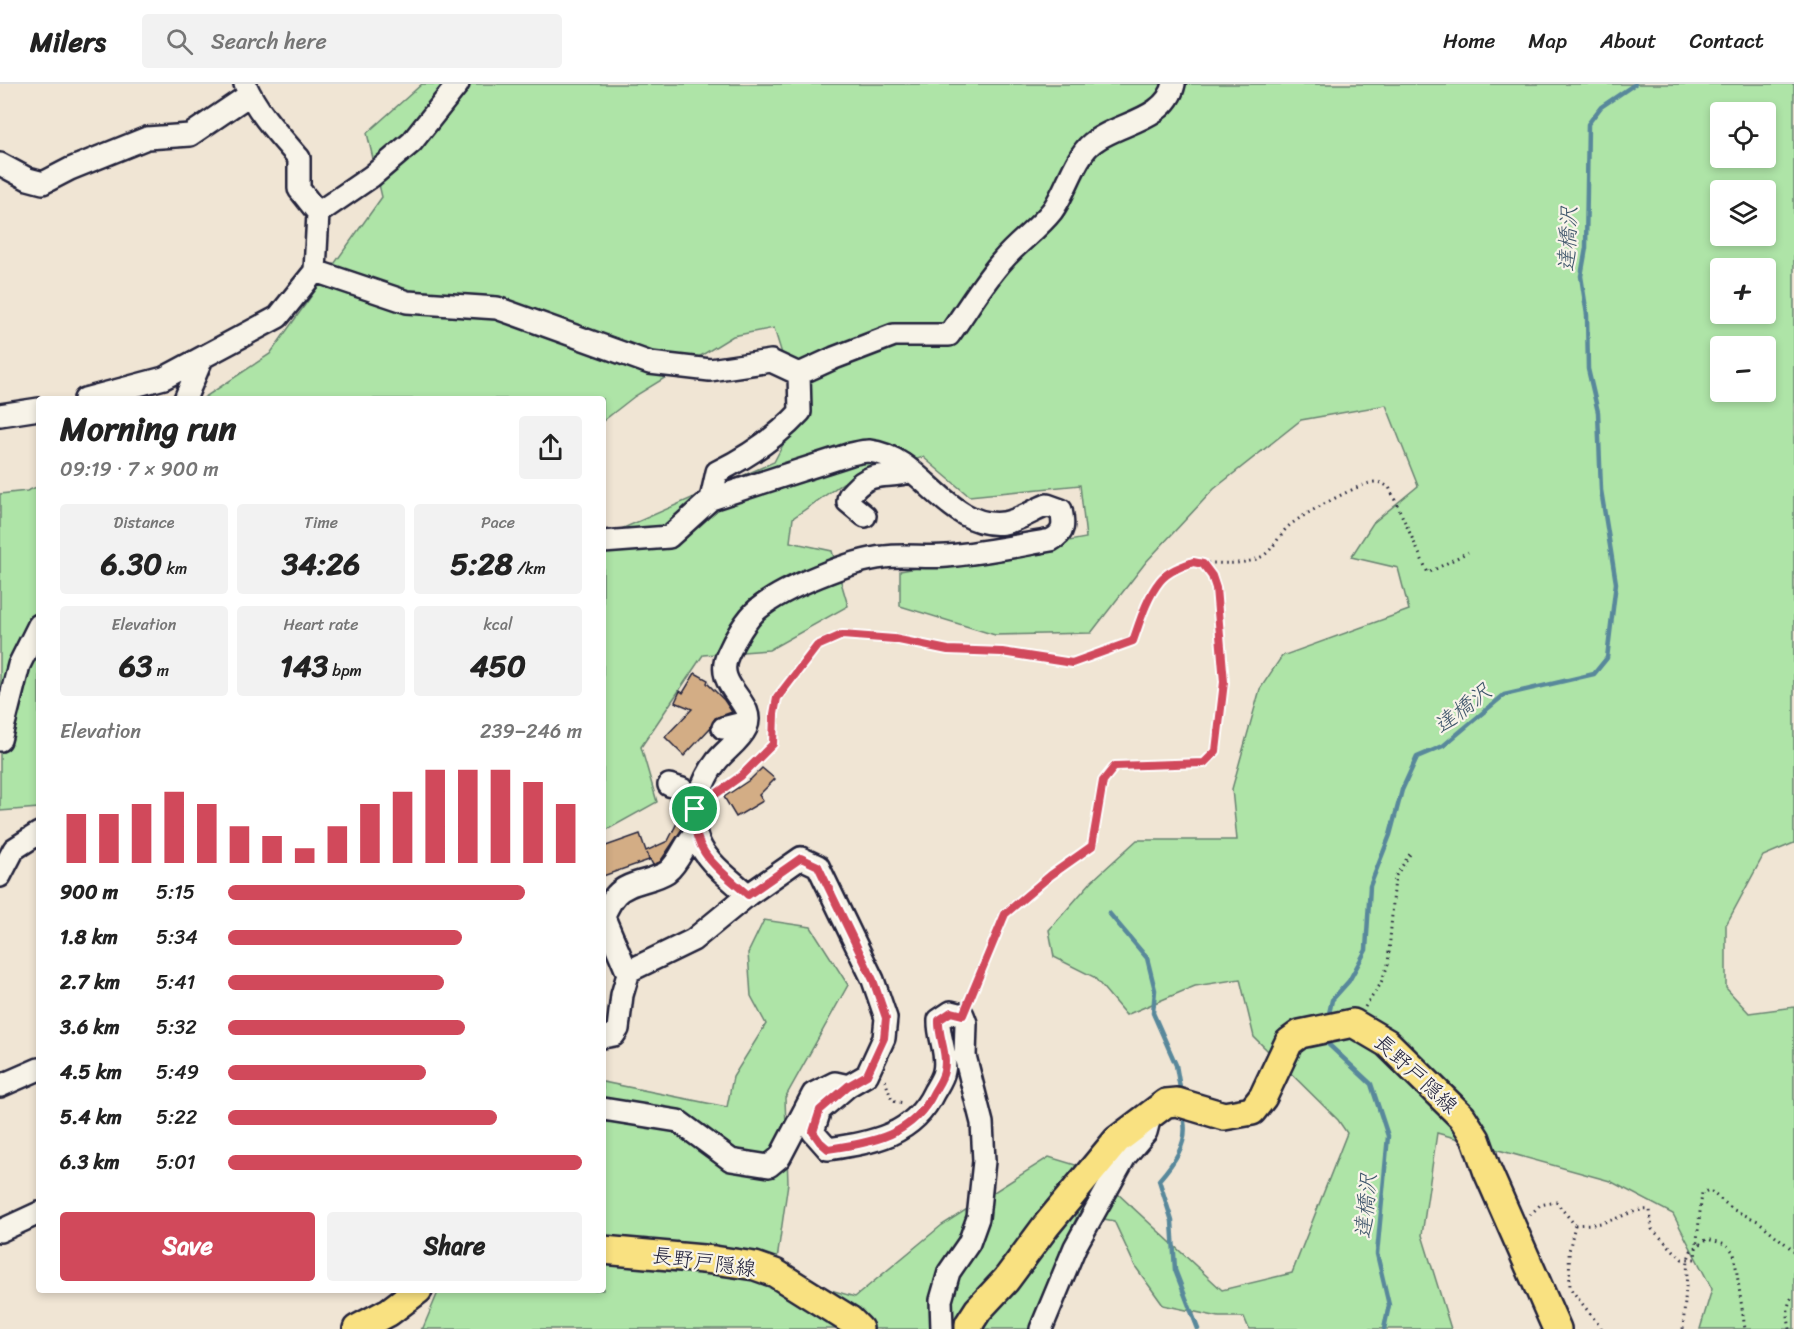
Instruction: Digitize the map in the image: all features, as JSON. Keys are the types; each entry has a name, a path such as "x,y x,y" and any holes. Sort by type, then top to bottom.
{"main road":[{"name":"長野戸隠線","path":"969,1329 969,1324 978,1310 1006,1280 1046,1226 1117,1140 1166,1103 1177,1102 1224,1116 1252,1111 1263,1097 1289,1042 1300,1034 1353,1023 1387,1043 1462,1117 1476,1139 1487,1170 1557,1329"},
{"name":"長野戸隠線","path":"606,1250 755,1266 775,1274 850,1320 860,1329"},
{"path":"357,1329 389,1312 414,1293"}],"street":[{"path":"318,213 372,176 412,142 458,84"},
{"path":"315,271 407,302 497,308 650,363 711,370 771,361 799,374 894,335 949,335 1002,260 1052,211 1088,146 1100,136 1140,119 1164,103 1174,84"},
{"path":"0,164 28,179 43,183 70,169 147,138 190,135 247,89 274,130 299,158 299,189 318,213 315,271 278,317 164,378 96,396"},
{"path":"185,396 202,358"},
{"path":"711,499 717,472 742,459 780,433 800,412 799,374"},
{"path":"0,415 36,409"},
{"path":"606,543 669,537 711,499 851,454 868,451 888,457 912,471 949,505 980,521 1005,523 1047,505 1061,510 1062,530 1051,540 983,552 945,556 883,557 850,565 795,587 758,609 728,654 723,670 727,682 747,712 747,728 715,763 702,787 690,838 678,860 666,872 625,888 615,895 606,910"},
{"path":"865,516 848,502 848,498 861,482 873,476 904,474 912,471"},
{"path":"0,740 19,665 36,631"},
{"path":"723,728 747,722"},
{"path":"669,785 682,789 685,794 687,812 694,821 709,860 748,895"},
{"path":"0,876 14,849 36,835"},
{"path":"606,1036 614,1035 618,1029 622,995 629,971 693,940 748,895 801,858 818,866 873,980 886,1018 884,1038 867,1075 848,1086 820,1110 813,1132 820,1142 828,1149 879,1139 905,1129 929,1102 944,1072 945,1049 939,1020 951,1012 963,1015 966,1023 965,1056 982,1123 984,1161 978,1218 969,1243 950,1272 941,1300 942,1329"},
{"path":"606,922 628,974"},
{"path":"0,1086 36,1070"},
{"path":"606,1109 678,1121 731,1160 769,1166 780,1157 813,1094 835,1083 848,1086"},
{"path":"1041,1329 1080,1237 1125,1157 1146,1132 1150,1116"},
{"path":"0,1231 36,1214"}],"path":[{"path":"694,821 773,744 777,698 817,646 826,640 842,635 894,639 948,650 1002,652 1072,663 1133,641 1142,614 1161,580 1179,567 1193,562 1244,562 1264,555 1290,525 1352,489 1376,482 1389,487 1428,573 1467,552"},
{"path":"963,1015 1005,914 1051,875 1092,846 1103,781 1115,766 1204,763 1216,751 1224,682 1216,588 1212,576 1203,564 1193,562"},
{"path":"1353,1023 1372,998 1388,965 1395,877 1410,854"},
{"path":"876,1059 892,1101 900,1104 918,1099 929,1102"},
{"path":"1575,1225 1601,1223 1626,1216 1641,1208 1650,1210 1652,1229 1682,1259 1695,1259 1702,1193 1709,1190 1734,1210 1758,1221 1794,1251"},
{"path":"1529,1223 1529,1216 1540,1205 1556,1203 1575,1225"},
{"path":"1575,1225 1569,1251 1570,1288 1602,1329"},
{"path":"1683,1329 1688,1259 1691,1251 1707,1239 1726,1244 1734,1253 1745,1329"},
{"path":"1790,1329 1788,1308 1790,1299 1794,1295"}],"green space":[{"path":"422,84 1794,84 1794,843 1763,856 1726,925 1726,988 1749,1013 1794,1007 1794,1329 1700,1329 1712,1289 1673,1214 1610,1181 1437,1133 1422,1235 1451,1329 1249,1329 1244,1317 1219,1317 1163,1305 1135,1266 1114,1221 1078,1214 1051,1275 1052,1329 420,1329 423,1328 438,1293 606,1293 606,1083 727,1107 733,1077 766,1024 751,996 748,953 764,920 811,927 848,985 785,1098 788,1183 775,1274 855,1297 942,1225 1049,1157 1092,1170 1222,1290 1292,1273 1347,1133 1338,1120 1254,1037 1240,979 1195,986 1126,1015 1094,977 1054,957 1049,930 1092,881 1137,840 1237,840 1232,789 1260,689 1282,656 1409,610 1398,568 1351,557 1373,523 1418,486 1386,405 1301,420 1214,489 1146,562 1091,633 995,635 900,606 900,571 1086,538 1080,485 969,496 923,457 843,483 793,518 790,542 832,551 848,606 769,650 703,655 641,747 657,802 606,830 606,536 774,462 800,412 774,328 733,336 635,396 606,419 606,396 207,396 270,354 382,197 367,133"},
{"path":"36,487 36,808 0,811 0,494 27,491"}],"building":[{"path":"695,673 708,680 707,683 732,712 715,718 711,727 684,756 665,737 692,709 675,702 680,691 683,693"},
{"path":"762,768 775,779 759,795 763,801 736,817 724,797 751,779"},
{"path":"678,821 682,829 660,862 653,865 647,853 649,860 606,875 606,846 640,834 646,851 668,841"}],"waterway":[{"name":"達橋沢","path":"1328,1018 1332,1000 1349,981 1366,950 1370,886 1390,835 1402,790 1417,757 1443,746 1504,695 1594,674 1607,658 1616,583 1601,490 1598,412 1588,369 1587,315 1581,276 1586,248 1588,124 1601,107 1635,84"},
{"path":"1109,913 1147,958 1155,990 1153,1013 1176,1065 1181,1094"},
{"name":"達橋沢","path":"1327,1038 1327,1043 1371,1084 1388,1136 1377,1254 1389,1305 1384,1329"},
{"path":"1184,1122 1182,1146 1159,1180 1172,1221 1175,1270 1198,1329"}],"route":[{"path":"1193,562 1203,564 1212,576 1216,588 1224,682 1216,751 1204,763 1115,766 1103,781 1092,846 1051,875 1005,914 963,1015 951,1012 939,1020 945,1049 944,1072 928,1105 905,1129 879,1139 828,1149 813,1132 820,1110 848,1086 867,1075 876,1059 884,1038 886,1018 873,980 818,866 801,858 748,895 709,860 694,835 695,809 741,776 773,744 777,698 817,646 826,640 842,635 894,639 948,650 1002,652 1072,663 1133,641 1142,614 1161,580 1179,567 1193,562"}]}
